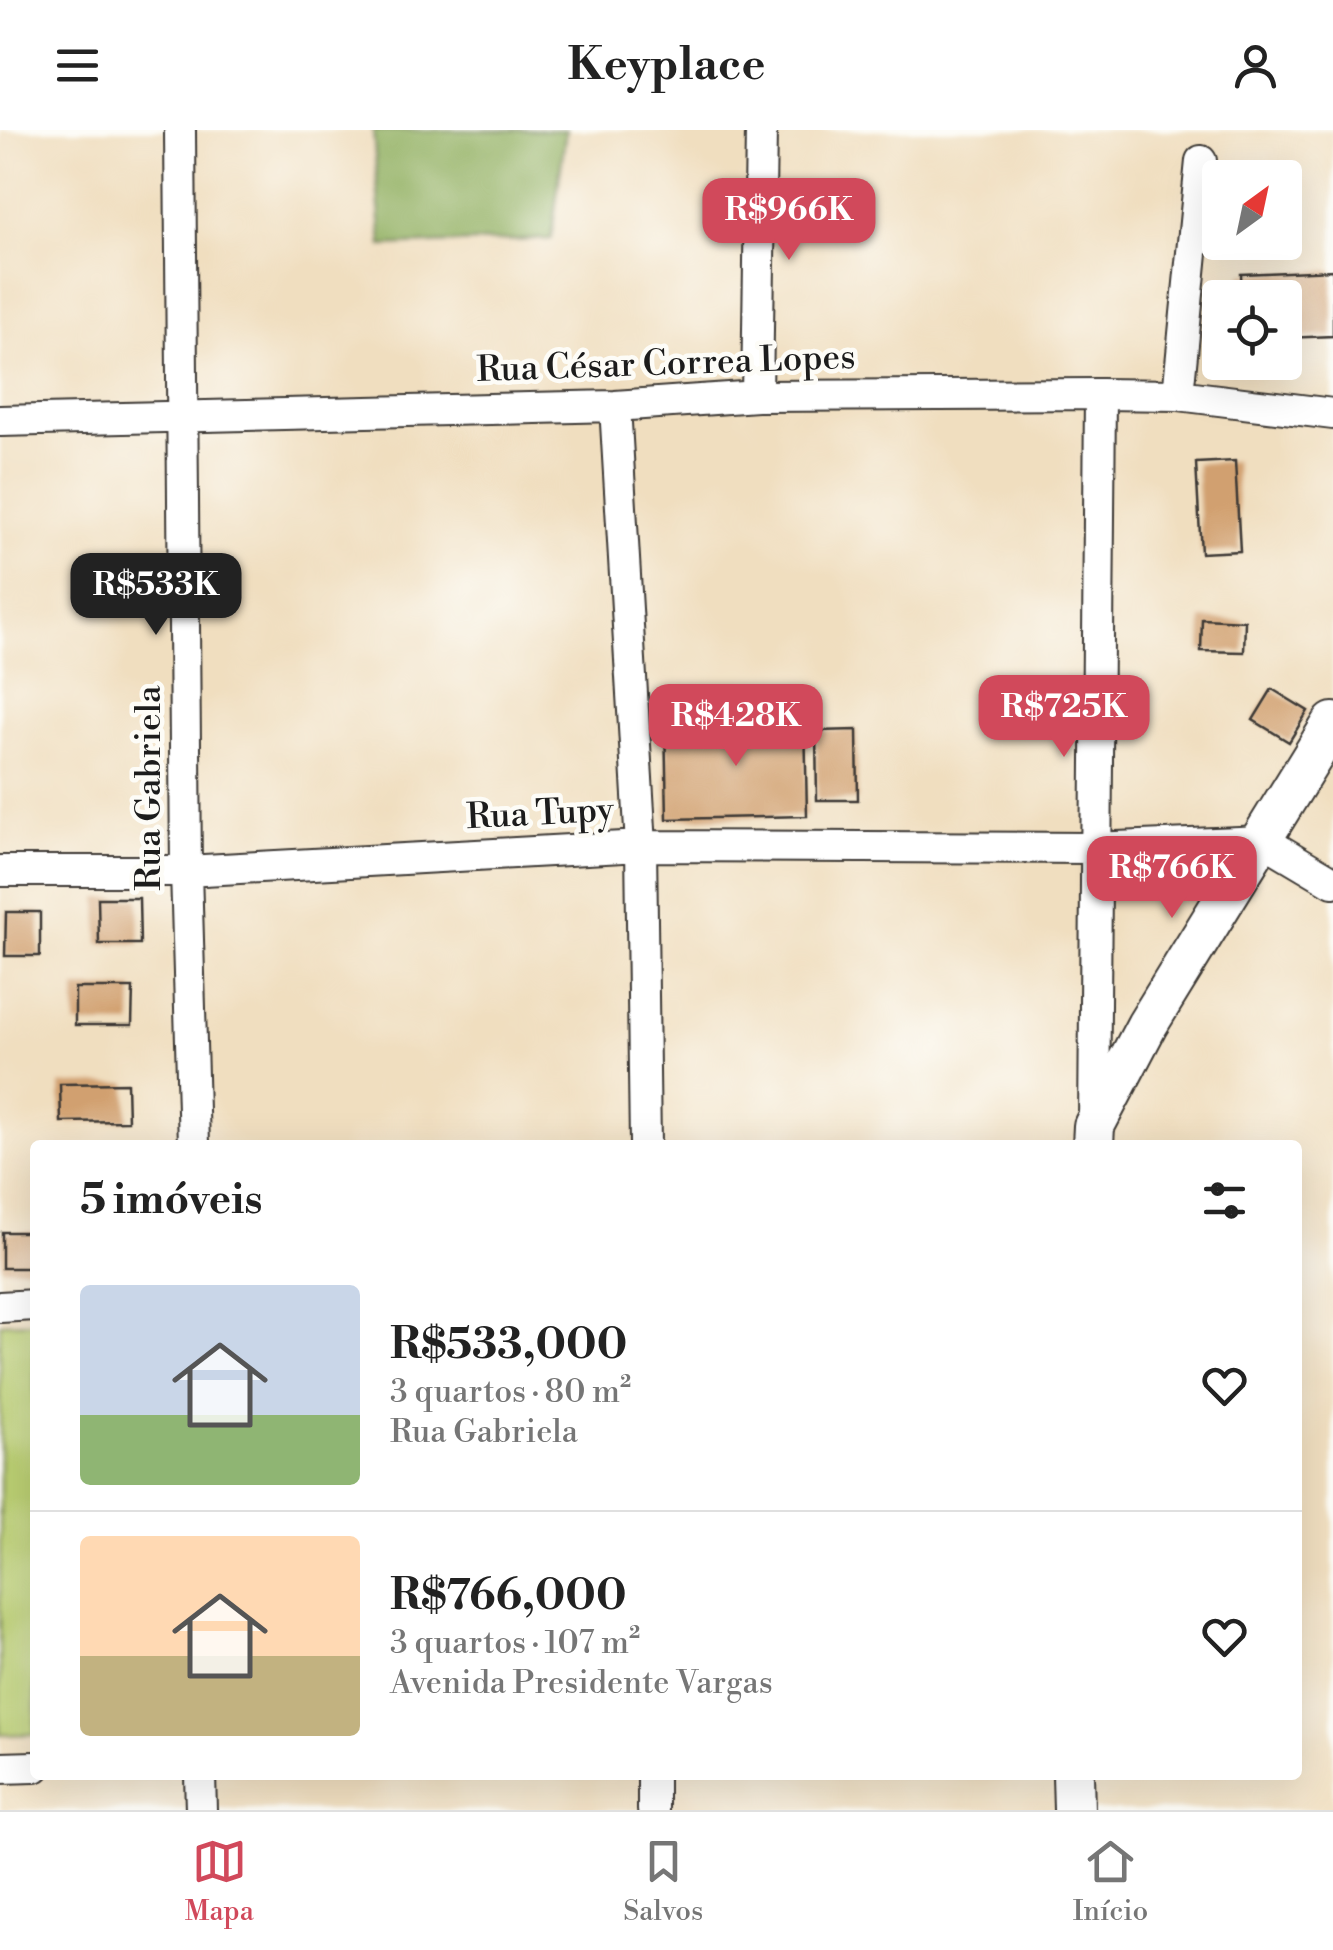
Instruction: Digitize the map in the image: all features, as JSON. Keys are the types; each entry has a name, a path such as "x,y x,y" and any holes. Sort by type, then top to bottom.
{"main road":[{"path":"1093,1135 1147,1026 1333,724"},
{"path":"1074,1780 1074,1810"}],"street":[{"name":"Rua Gabriela","path":"180,130 186,871 194,1140"},
{"path":"757,396 761,130"},
{"path":"1178,395 1201,162"},
{"name":"Rua César Correa Lopes","path":"0,421 615,406 757,396 1100,394 1178,395 1333,414"},
{"path":"1093,1135 1092,848 1100,394"},
{"path":"615,406 641,846 645,1140"},
{"path":"1264,841 1333,882"},
{"name":"Rua Tupy","path":"0,871 186,871 641,846 1092,848 1264,841"},
{"path":"0,1307 30,1306"},
{"path":"0,1768 30,1767"},
{"path":"200,1780 201,1810"},
{"path":"653,1780 654,1810"}],"green space":[{"path":"373,130 566,130 551,239 382,246"},
{"path":"30,1322 30,1734 0,1735 0,1323"}],"building":[{"path":"1333,270 1333,336 1302,337 1302,280 1241,280 1241,274"},
{"path":"1235,461 1240,551 1201,553 1196,463"},
{"path":"1202,619 1245,621 1244,652 1201,651"},
{"path":"1272,689 1308,711 1289,742 1253,720"},
{"path":"805,718 807,816 667,819 665,721"},
{"path":"857,730 858,800 817,800 816,731"},
{"path":"98,898 139,898 140,944 99,944"},
{"path":"6,912 40,912 40,956 5,956"},
{"path":"75,988 133,988 132,1025 75,1025"},
{"path":"127,1083 128,1121 61,1122 60,1084"},
{"path":"2,1232 30,1232 30,1268 2,1268"}]}
